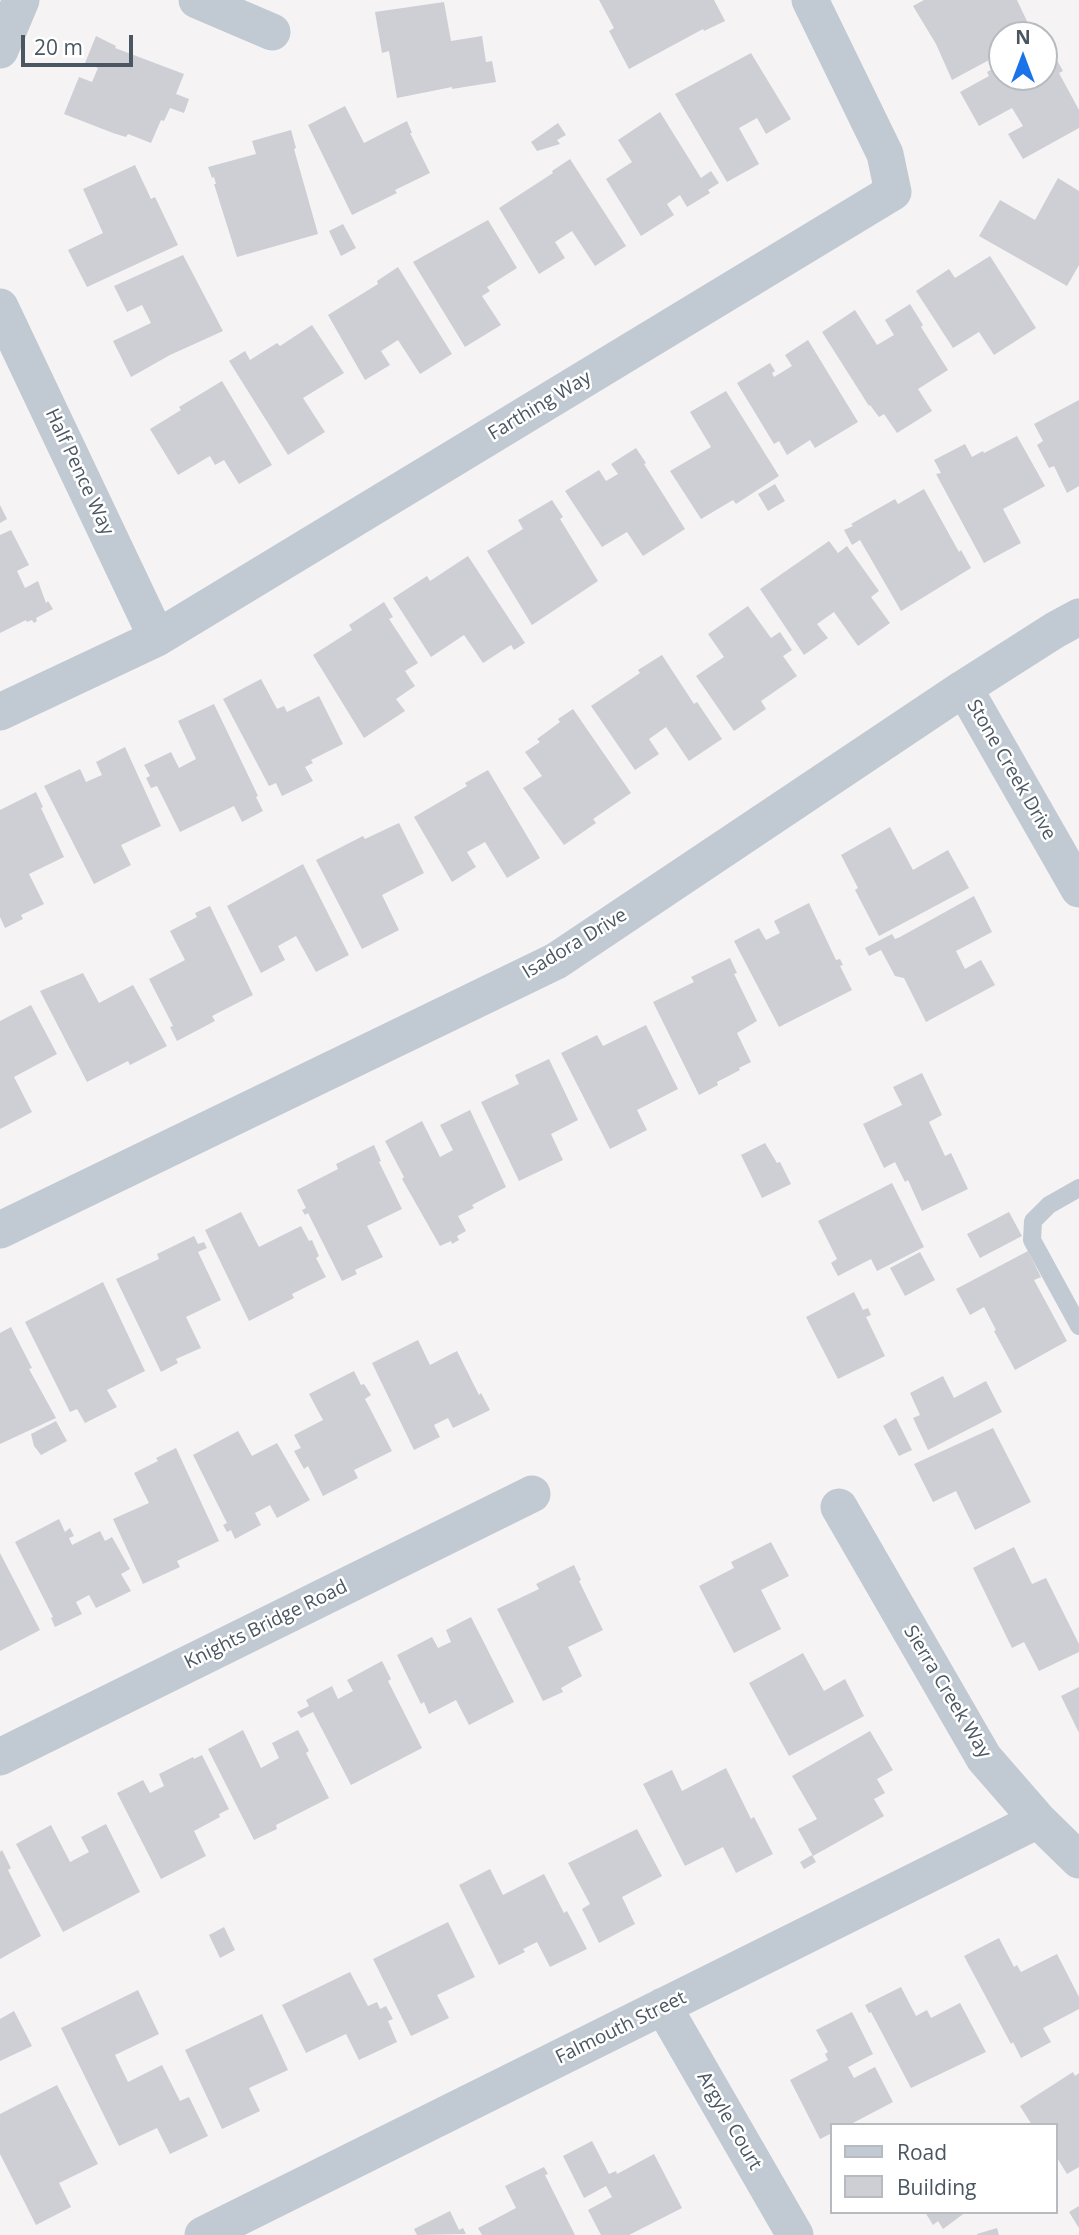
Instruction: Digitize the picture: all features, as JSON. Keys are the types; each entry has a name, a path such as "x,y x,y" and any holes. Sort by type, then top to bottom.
{"street":[{"path":"0,50 20,0"},
{"path":"197,0 272,32"},
{"name":"Farthing Way","path":"0,712 157,638 893,192 885,154 810,0"},
{"name":"Half Pence Way","path":"0,307 157,638"},
{"name":"Isadora Drive","path":"0,1230 556,961 964,688 1079,617"},
{"name":"Stone Creek Drive","path":"964,688 1079,889"},
{"name":"Knights Bridge Road","path":"0,1757 532,1494"},
{"name":"Sierra Creek Way","path":"839,1507 984,1758 1038,1820 1079,1860"},
{"name":"Falmouth Street","path":"203,2235 267,2221 663,2006 1038,1820"},
{"name":"Argyle Court","path":"663,2006 795,2235"}],"lane":[{"path":"1079,1188 1049,1205 1034,1221 1032,1240 1079,1326"}],"building":[{"path":"599,0 714,0 725,21 704,31 703,29 629,69 609,31 614,28"},
{"path":"924,0 1017,0 1027,21 988,21 988,61 952,80 936,44 913,6"},
{"path":"444,2 451,41 482,36 486,62 492,61 496,82 397,98 389,51 382,53 375,12"},
{"path":"96,36 116,46 115,48 184,74 176,94 189,99 184,113 170,108 164,121 161,120 151,143 128,134 126,137 113,133 64,114 79,77 92,82 98,68 85,63"},
{"path":"751,53 791,119 766,134 757,118 739,128 759,164 727,182 675,94"},
{"path":"1058,62 1063,71 1059,73 1079,110 1079,128 1023,159 1008,134 1023,126 1012,108 979,126 960,92 988,77 988,91 1058,91"},
{"path":"345,106 364,143 407,121 410,133 430,173 352,215 308,125"},
{"path":"660,112 701,178 711,171 719,183 708,190 710,193 687,207 680,195 667,204 674,215 641,236 606,179 632,162 618,140"},
{"path":"558,123 566,135 557,140 560,144 537,151 531,142"},
{"path":"291,130 318,234 237,257 214,177 212,178 208,167 256,154 252,141"},
{"path":"570,159 626,246 595,266 572,231 555,242 565,258 539,274 499,208"},
{"path":"135,165 151,199 155,197 178,245 87,287 68,250 103,233 83,189"},
{"path":"1058,178 1079,191 1079,265 1067,286 979,236 1000,200 1035,220"},
{"path":"488,220 517,268 487,287 490,291 482,296 501,325 465,347 413,262"},
{"path":"343,224 356,248 341,256 329,231"},
{"path":"183,255 223,331 170,355 131,377 113,341 151,323 142,305 127,312 114,286"},
{"path":"990,256 1036,328 994,355 979,332 953,348 916,291 949,269 955,278"},
{"path":"398,267 452,354 420,374 398,340 381,351 390,365 365,380 328,315 378,284 377,281"},
{"path":"910,304 948,370 918,389 932,411 897,433 884,414 879,417 869,406 822,332 855,310 877,345 894,335 885,320"},
{"path":"312,325 344,373 303,398 325,432 288,455 229,361 245,351 250,360 277,343 280,346"},
{"path":"808,340 858,422 815,448 810,440 787,455 779,441 774,444 737,383 770,363 775,371 772,373 774,377 792,366 785,355"},
{"path":"222,381 272,465 239,484 224,460 215,465 210,456 178,475 150,429 181,410 179,407"},
{"path":"726,391 779,476 736,504 733,500 701,519 670,471 711,447 690,412"},
{"path":"1079,400 1079,486 1067,493 1054,466 1049,468 1037,445 1043,441 1034,424"},
{"path":"1017,436 1045,486 1003,509 1021,543 984,563 936,474 941,473 934,460 965,444 972,457"},
{"path":"636,448 685,529 643,556 627,532 602,547 565,491 599,470 606,481 618,474 611,464"},
{"path":"775,484 785,501 768,511 758,494"},
{"path":"924,489 959,552 961,550 971,568 901,611 860,540 852,545 844,530 895,499 898,504"},
{"path":"552,500 563,517 560,519 598,581 532,625 487,551 523,529 518,520"},
{"path":"0,505 7,519 0,523"},
{"path":"11,530 29,565 17,571 25,588 38,581 46,603 48,601 53,609 36,618 34,623 32,620 26,620 0,633 0,535"},
{"path":"829,541 838,553 847,546 879,591 871,597 890,623 858,646 834,612 817,624 828,638 804,655 760,589"},
{"path":"468,556 525,643 514,650 511,645 483,663 464,635 431,657 393,598 427,576 430,581"},
{"path":"384,602 393,617 389,619 418,663 405,671 415,686 396,699 405,711 364,738 313,655 352,630 349,625"},
{"path":"748,606 771,638 780,632 792,650 783,656 797,676 761,701 766,709 734,731 696,676 724,657 708,634"},
{"path":"662,655 694,704 697,702 722,739 689,761 666,727 649,739 659,754 635,770 591,706"},
{"path":"261,679 277,709 284,706 287,712 319,696 343,744 311,760 313,763 305,767 313,781 282,796 276,783 269,786 223,699"},
{"path":"214,704 263,811 242,822 234,806 180,832 157,786 151,788 146,778 150,776 144,765 171,752 179,768 196,759 178,721"},
{"path":"573,709 631,793 593,819 596,823 564,845 523,788 542,776 525,752 540,742 537,739 560,722 558,719"},
{"path":"125,747 161,826 121,845 131,865 94,884 44,786 80,769 86,782 102,775 96,762"},
{"path":"488,770 540,858 507,878 485,842 467,852 476,867 452,882 414,817 467,786 465,783"},
{"path":"36,792 64,857 29,874 44,904 21,915 23,919 5,928 0,917 0,810"},
{"path":"399,823 424,873 382,895 399,930 362,949 316,860 363,836 365,839"},
{"path":"890,827 913,870 948,850 969,888 879,936 855,890 858,888 841,855"},
{"path":"303,864 349,955 316,972 296,936 278,946 285,960 261,973 227,906"},
{"path":"974,896 992,932 956,951 965,969 981,960 995,985 926,1022 904,978 895,976 881,950 869,956 865,948 892,934 895,939 900,937"},
{"path":"809,903 836,960 840,959 843,965 840,966 852,990 779,1027 734,941 759,928 766,940 780,933 774,921"},
{"path":"210,906 253,995 212,1016 215,1021 177,1041 170,1027 173,1026 149,979 185,960 170,931 197,917 195,913"},
{"path":"730,958 737,973 734,974 757,1021 737,1033 751,1062 699,1095 653,1002 694,982 691,977"},
{"path":"83,973 99,1003 133,985 167,1046 130,1065 128,1061 87,1082 40,991"},
{"path":"31,1005 57,1054 14,1077 32,1112 0,1129 0,1021"},
{"path":"646,1025 678,1089 637,1110 647,1130 610,1149 561,1053 597,1035 603,1046"},
{"path":"549,1059 578,1120 551,1134 563,1160 519,1181 481,1102 519,1084 515,1075"},
{"path":"922,1073 942,1115 929,1122 945,1156 951,1153 968,1189 922,1211 908,1180 905,1182 895,1162 884,1168 863,1124 902,1105 893,1087"},
{"path":"470,1110 506,1187 472,1205 474,1208 458,1216 466,1231 457,1236 459,1240 440,1246 402,1179 404,1177 385,1141 422,1121 440,1157 453,1150 440,1125"},
{"path":"765,1143 777,1163 780,1162 791,1184 762,1198 741,1155"},
{"path":"374,1145 381,1161 379,1162 402,1209 367,1226 383,1257 355,1270 357,1274 342,1281 308,1213 305,1215 302,1210 306,1208 297,1190 338,1169 336,1164"},
{"path":"892,1183 924,1247 877,1271 871,1259 838,1276 831,1263 837,1259 818,1221"},
{"path":"241,1212 259,1247 301,1226 309,1241 312,1240 319,1256 316,1258 326,1277 292,1294 294,1298 249,1321 205,1230"},
{"path":"1009,1212 1022,1236 980,1258 967,1234"},
{"path":"194,1236 198,1244 204,1242 207,1248 198,1252 221,1300 186,1317 201,1348 176,1359 178,1363 161,1372 116,1279 159,1259 157,1254"},
{"path":"1028,1251 1041,1277 1034,1280 1067,1341 1015,1370 984,1307 970,1315 956,1289"},
{"path":"920,1252 935,1280 905,1296 890,1268"},
{"path":"103,1282 145,1371 107,1390 117,1407 85,1423 77,1409 70,1412 25,1322"},
{"path":"854,1292 863,1310 868,1308 871,1315 866,1317 885,1356 838,1379 806,1317"},
{"path":"11,1327 32,1368 29,1369 56,1418 0,1444 0,1333"},
{"path":"418,1340 430,1365 457,1351 479,1395 481,1393 490,1410 453,1428 448,1418 434,1425 440,1437 414,1450 372,1363"},
{"path":"354,1371 361,1385 364,1384 371,1395 365,1399 392,1451 354,1470 358,1478 323,1496 308,1466 304,1469 294,1451 301,1448 294,1435 323,1420 309,1394"},
{"path":"943,1376 954,1398 986,1381 1002,1412 928,1450 913,1418 920,1415 910,1393"},
{"path":"896,1418 912,1450 899,1456 883,1426"},
{"path":"56,1421 67,1441 41,1455 34,1446 31,1434"},
{"path":"993,1428 1031,1502 975,1530 956,1491 933,1502 914,1464"},
{"path":"238,1431 252,1456 277,1443 310,1500 277,1518 270,1505 255,1513 261,1525 235,1539 231,1530 227,1532 223,1525 227,1523 193,1455"},
{"path":"176,1448 219,1541 177,1561 180,1567 143,1584 113,1519 149,1503 134,1473"},
{"path":"59,1519 65,1532 70,1528 74,1536 69,1538 72,1545 100,1531 105,1541 112,1537 130,1569 121,1574 131,1591 96,1608 89,1595 76,1602 82,1614 55,1627 51,1618 53,1617 15,1542"},
{"path":"771,1542 789,1576 761,1590 781,1629 734,1653 699,1586 734,1568 731,1562"},
{"path":"1014,1547 1032,1584 1046,1578 1079,1644 1079,1652 1039,1671 1024,1642 1012,1648 973,1568"},
{"path":"0,1553 40,1630 0,1651"},
{"path":"574,1565 603,1630 568,1647 582,1676 561,1688 563,1692 543,1701 497,1609 539,1589 536,1584"},
{"path":"471,1617 514,1702 469,1725 456,1700 429,1714 424,1702 421,1704 397,1655 432,1637 438,1648 451,1642 446,1630"},
{"path":"803,1653 824,1691 845,1679 864,1716 789,1756 749,1683"},
{"path":"382,1661 391,1679 388,1681 422,1748 351,1785 313,1712 301,1718 297,1712 309,1706 306,1700 332,1686 338,1699 353,1691 347,1680"},
{"path":"1079,1687 1079,1733 1061,1696"},
{"path":"243,1730 261,1768 279,1758 272,1743 298,1730 309,1751 306,1753 329,1798 276,1825 277,1829 254,1840 208,1749"},
{"path":"870,1731 893,1770 877,1779 885,1793 874,1799 884,1816 813,1856 798,1829 817,1819 792,1776"},
{"path":"202,1755 229,1809 194,1831 206,1856 161,1879 117,1793 143,1780 150,1793 164,1786 159,1774"},
{"path":"726,1768 751,1819 754,1817 773,1854 736,1873 723,1847 685,1866 643,1784 672,1770 682,1791"},
{"path":"106,1824 140,1892 63,1932 16,1844 51,1825 70,1862 89,1852 81,1837"},
{"path":"637,1829 662,1876 622,1897 635,1924 599,1943 582,1909 590,1904 568,1863"},
{"path":"2,1850 11,1868 8,1870 41,1936 0,1959 0,1852"},
{"path":"812,1855 816,1862 804,1869 800,1862"},
{"path":"490,1869 503,1895 544,1874 587,1949 550,1967 537,1942 523,1949 525,1952 499,1965 459,1885"},
{"path":"448,1922 475,1977 437,1995 449,2018 411,2036 373,1959"},
{"path":"224,1927 235,1950 220,1958 209,1935"},
{"path":"999,1938 1014,1967 1017,1965 1021,1972 1057,1954 1079,1997 1079,2009 1043,2028 1051,2042 1021,2058 964,1956"},
{"path":"350,1972 368,2006 377,2002 380,2009 386,2006 393,2019 388,2021 397,2042 359,2060 346,2034 306,2053 282,2005"},
{"path":"901,1987 916,2016 927,2010 931,2018 960,2003 986,2052 911,2088 865,2005"},
{"path":"138,1990 159,2034 115,2055 128,2082 162,2065 180,2101 189,2097 208,2136 170,2154 157,2128 119,2146 61,2028"},
{"path":"14,2011 32,2046 0,2061 0,2019"},
{"path":"852,2012 873,2054 848,2067 854,2078 875,2067 893,2102 853,2123 830,2123 830,2134 820,2139 790,2080 828,2060 825,2054 828,2052 816,2030"},
{"path":"262,2014 288,2070 249,2088 260,2111 222,2129 185,2050"},
{"path":"1073,2072 1075,2076 1079,2073 1079,2167 1067,2174 1058,2159 1058,2123 1031,2123 1020,2106"},
{"path":"57,2085 98,2164 59,2183 71,2207 36,2225 0,2154 0,2114"},
{"path":"592,2141 609,2174 616,2171 617,2174 654,2154 682,2208 629,2235 601,2235 588,2210 612,2197 606,2186 584,2198 563,2156"},
{"path":"544,2167 548,2174 545,2175 575,2235 482,2235 478,2228 516,2208 505,2186"},
{"path":"1079,2206 1079,2228 1069,2212"},
{"path":"450,2211 459,2230 463,2228 466,2234 417,2235 414,2229"},
{"path":"926,2214 963,2214 943,2229 938,2221 933,2225"},
{"path":"997,2228 999,2235 977,2235 977,2234"}]}
